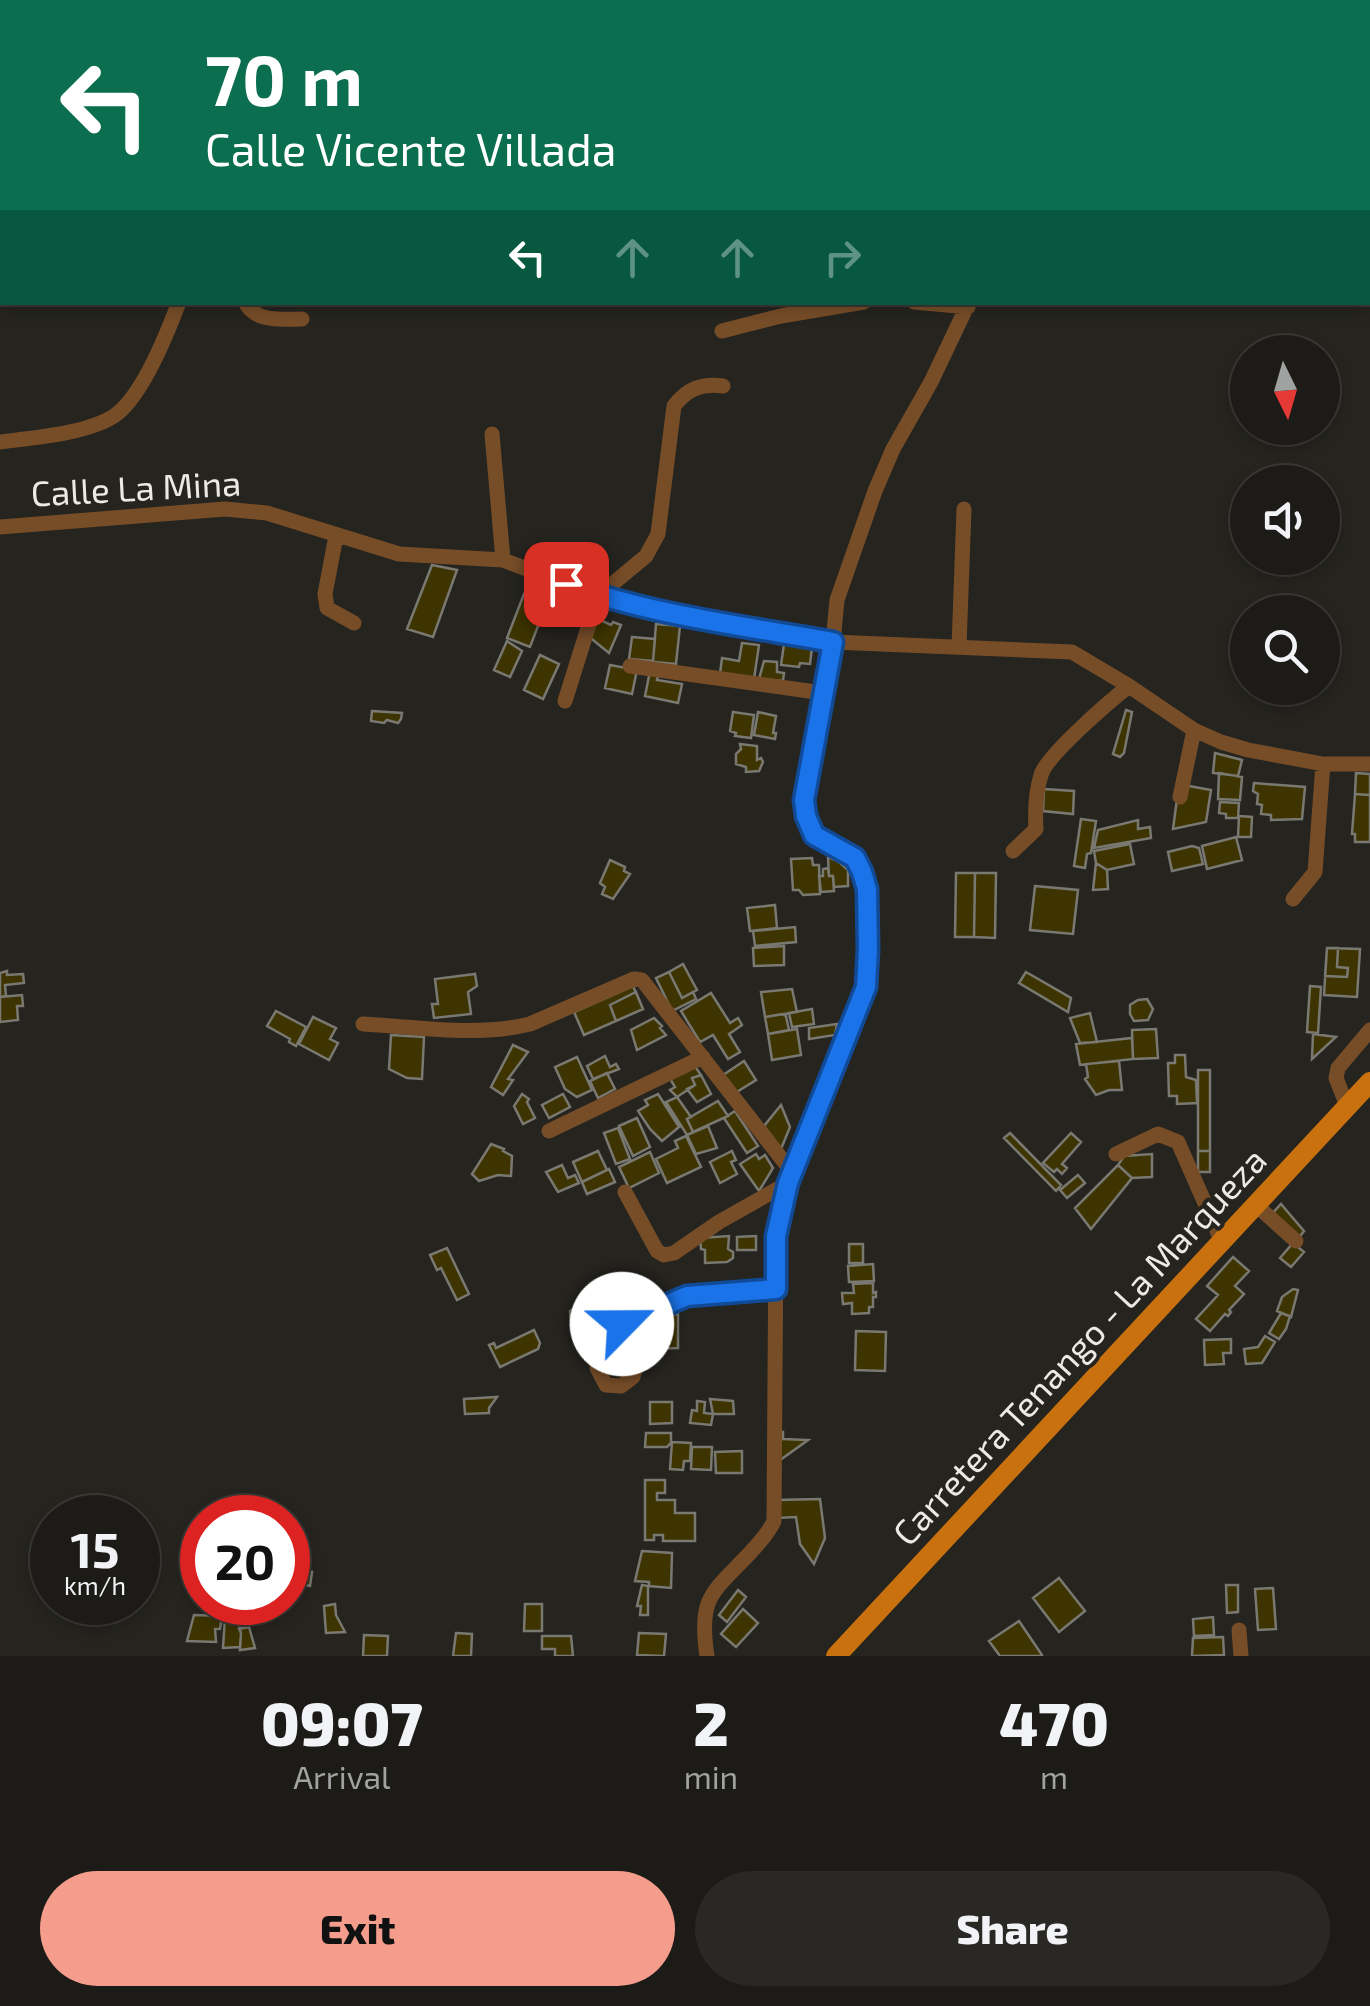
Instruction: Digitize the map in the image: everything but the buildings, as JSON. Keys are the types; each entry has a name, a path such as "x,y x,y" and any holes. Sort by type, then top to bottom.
{"main road":[{"name":"Carretera Tenango - La Marqueza","path":"836,1656 1370,1082"}],"street":[{"path":"0,442 70,432 115,416 147,372 179,305"},
{"path":"246,305 250,312 266,318 302,319"},
{"path":"722,331 846,305"},
{"path":"707,1656 704,1616 708,1599 767,1534 774,1521 776,1236 790,1178 866,987 867,889 862,872 855,858 814,835 804,800 837,600 875,491 969,305"},
{"path":"565,701 598,596 646,556 658,534 674,406 694,388 722,386"},
{"path":"492,434 503,560"},
{"name":"Calle La Mina","path":"0,527 226,509 267,514 398,554 503,560 598,596 833,642 1072,652 1194,730 1248,750 1323,764 1370,764"},
{"path":"959,647 964,509"},
{"path":"336,536 325,594 328,608 354,623"},
{"path":"630,666 824,693"},
{"path":"1013,851 1036,829 1042,770 1100,708 1129,686"},
{"path":"1180,797 1194,730"},
{"path":"1293,899 1315,872 1323,764"},
{"path":"363,1024 461,1029 518,1027 638,979 647,985 702,1057 790,1178"},
{"path":"1348,1106 1336,1078 1338,1068 1370,1030"},
{"path":"550,1131 702,1057"},
{"path":"1116,1154 1158,1134 1178,1142 1222,1242"},
{"path":"625,1192 658,1251 664,1254 674,1253 790,1178"},
{"path":"1256,1205 1296,1241"},
{"path":"647,1314 633,1377 621,1386 606,1385 597,1368 599,1353 622,1324 687,1296 776,1289"},
{"path":"1239,1630 1241,1656"}],"route":[{"path":"566,584 666,612 833,642 804,800 806,816 814,835 855,858 867,889 866,987 788,1183 776,1236 776,1289 687,1296 622,1324"}]}
